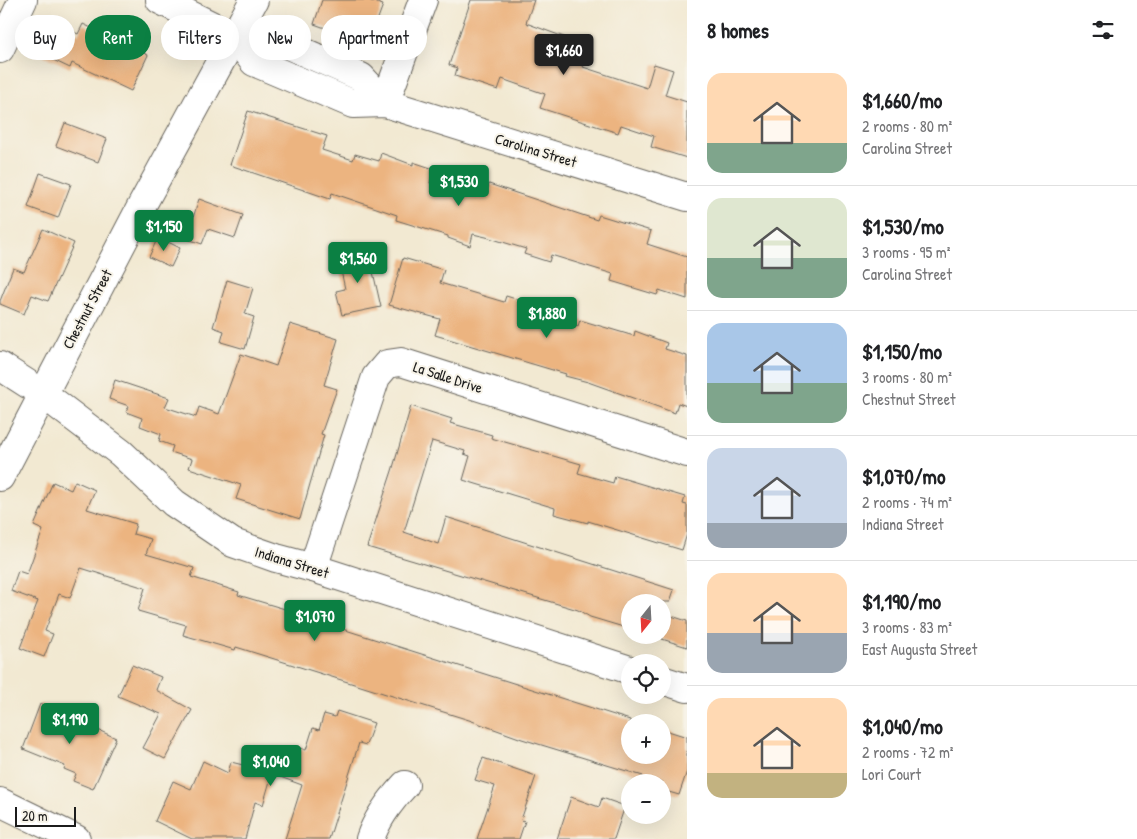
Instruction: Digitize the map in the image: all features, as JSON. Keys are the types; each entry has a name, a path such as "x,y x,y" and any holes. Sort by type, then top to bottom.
{"street":[{"path":"0,49 23,0"},
{"path":"160,0 190,15"},
{"name":"Chestnut Street","path":"239,28 254,0"},
{"path":"239,37 267,36 361,77 385,103 423,0"},
{"name":"Chestnut Street","path":"0,477 42,393 222,60"},
{"name":"Carolina Street","path":"385,103 687,196"},
{"name":"La Salle Drive","path":"314,568 376,377 388,364 401,362 687,453"},
{"name":"Indiana Street","path":"0,366 42,393 121,454 174,503 233,543 621,667"},
{"path":"671,683 687,688"},
{"path":"370,839 375,824 392,798 405,785"},
{"path":"0,802 76,839"}],"building":[{"path":"322,0 368,0 383,5 379,15 321,15 321,26 314,24"},
{"path":"471,0 534,0 526,23 564,37 561,46 575,51 573,57 585,61 583,67 647,88 654,64 673,70 665,95 687,102 687,158 651,147 654,136 621,125 618,133 540,108 545,94 502,79 498,90 455,76 457,68 449,65"},
{"path":"83,24 85,25 85,60 146,60 131,91 72,63 70,68 53,60 75,60 75,33 78,34"},
{"path":"248,111 327,136 322,150 353,160 355,154 379,161 381,153 413,165 413,162 434,169 430,183 463,193 465,187 486,194 489,184 597,220 599,215 651,231 647,244 687,257 687,299 659,290 657,295 611,281 613,274 551,255 549,262 524,254 526,249 486,237 473,234 470,246 448,238 448,236 396,220 397,215 332,193 330,199 230,165"},
{"path":"65,123 107,139 98,162 56,146"},
{"path":"40,173 71,184 58,218 28,207"},
{"path":"199,199 243,215 235,238 208,229 202,244 177,235 184,215 193,218"},
{"path":"43,229 74,243 48,301 32,295 24,314 0,304 0,301 13,268 24,272"},
{"path":"158,237 180,248 171,267 149,257"},
{"path":"368,250 381,307 342,315 336,291 345,289 338,257"},
{"path":"403,258 444,270 440,283 504,302 506,296 532,304 530,311 578,326 580,320 634,336 635,331 667,343 665,349 687,356 687,406 678,403 675,413 588,382 565,376 566,374 435,335 440,319 389,305"},
{"path":"227,280 253,288 245,314 254,317 245,349 221,342 224,331 213,327"},
{"path":"290,324 338,339 324,385 337,389 321,434 324,435 300,519 236,499 241,485 189,468 192,459 171,452 173,446 159,441 161,434 140,426 142,418 126,412 129,406 109,399 115,380 169,398 165,407 196,417 199,407 219,414 241,354 276,366"},
{"path":"411,406 452,419 450,423 492,435 491,438 581,464 578,473 613,483 615,476 685,497 683,504 687,505 687,534 682,550 588,521 588,523 554,514 555,508 463,480 470,456 464,454 465,451 432,441 404,532 438,544 446,517 674,590 671,599 671,594 621,594 621,626 590,617 578,610 367,547"},
{"path":"75,481 95,490 87,509 136,524 133,534 151,539 146,554 194,568 191,577 239,592 238,595 295,612 295,614 621,717 621,764 671,764 671,732 687,737 687,771 679,795 671,793 671,774 636,774 236,647 235,650 183,635 186,625 138,611 145,588 81,568 70,598 59,594 45,631 53,634 44,657 20,648 38,601 11,591 18,571 27,574 43,530 34,526 53,482 71,490"},
{"path":"671,616 687,621 687,647 671,642"},
{"path":"132,665 161,677 156,690 192,710 165,759 143,748 161,714 118,696"},
{"path":"40,704 116,738 93,789 73,781 76,774 64,769 65,766 23,749"},
{"path":"337,711 374,723 366,745 359,743 329,839 285,839 302,785 272,774 263,805 255,802 245,839 192,839 155,821 173,781 191,789 203,761 228,773 231,762 251,767 255,752 295,764 300,748 306,750 313,728 319,730 324,714 335,717"},
{"path":"483,758 536,776 521,820 525,821 519,839 477,839 495,786 475,780"},
{"path":"571,797 599,807 602,798 621,805 621,818 614,839 557,839"}]}
